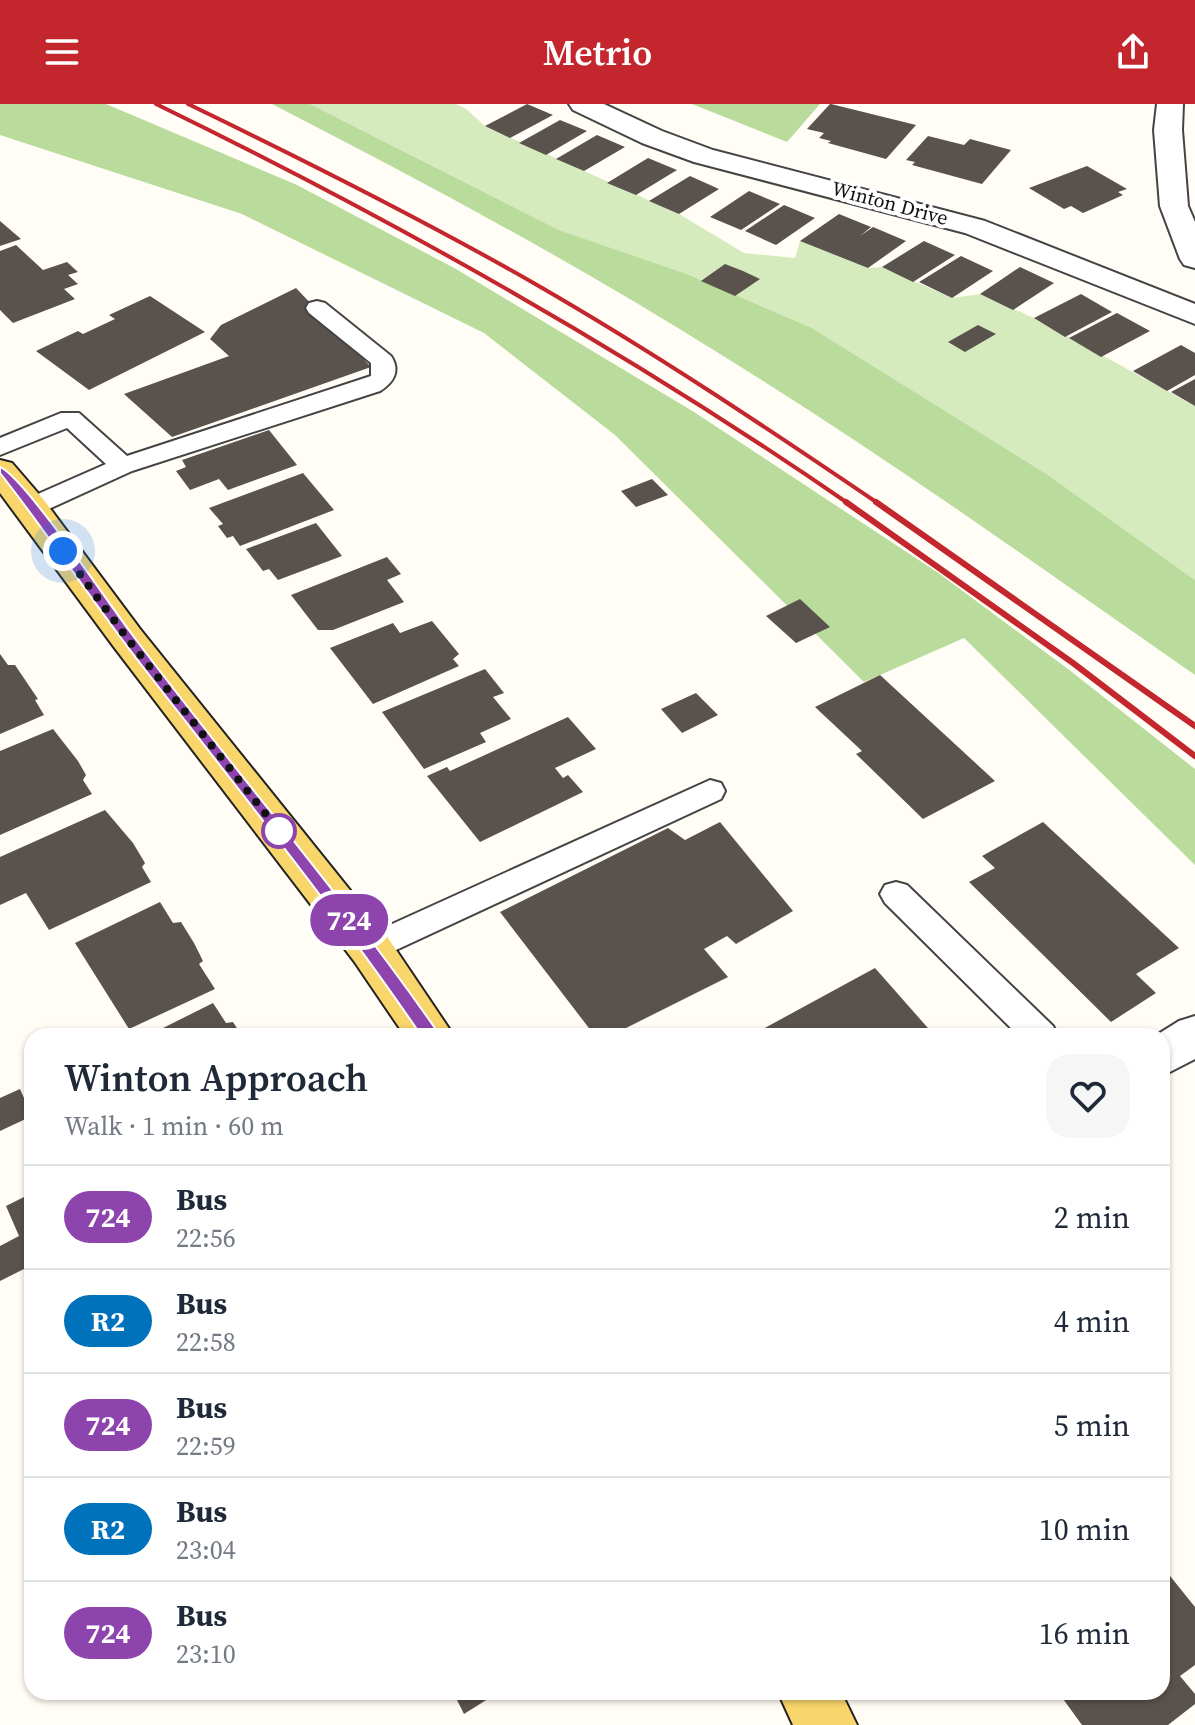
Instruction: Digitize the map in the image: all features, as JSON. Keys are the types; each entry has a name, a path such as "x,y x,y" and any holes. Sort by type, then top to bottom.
{"main road":[{"path":"0,471 31,507 127,638 370,948 425,1028"},
{"path":"812,1700 826,1725"}],"street":[{"name":"Winton Drive","path":"582,104 652,137 704,156 975,227 1193,306"},
{"path":"1170,104 1168,130 1174,206 1195,259"},
{"path":"1170,1051 1195,1035"}],"lane":[{"path":"31,507 123,466 372,386 383,379 383,361 317,308"},
{"path":"0,447 70,418 123,466"},
{"path":"370,948 710,791"},
{"path":"896,894 1033,1028"}],"green space":[{"path":"0,104 106,104 297,185 456,269 694,412 937,572 1068,669 1195,769 1195,865 964,638 864,682 615,435 484,333 242,214 0,135"},
{"path":"272,104 310,104 559,230 687,274 812,328 1048,475 1195,580 1195,675 901,471 720,354 499,224"},
{"path":"310,104 456,104 485,126 679,214 744,253 795,258 800,241 868,268 882,267 952,298 980,294 1034,318 1195,406 1195,580 1048,475 812,328 687,274 559,230"},
{"path":"692,104 820,104 787,142"}],"building":[{"path":"527,104 553,115 510,138 485,126"},
{"path":"830,104 916,125 886,159 828,143 831,141 819,138 824,133 807,129"},
{"path":"560,120 587,131 546,155 519,143"},
{"path":"597,135 625,147 584,171 556,159"},
{"path":"928,136 964,145 970,139 1011,150 982,184 912,165 915,162 906,160"},
{"path":"648,158 677,170 636,195 607,183"},
{"path":"1087,166 1127,189 1118,192 1123,195 1083,213 1071,206 1064,209 1029,188"},
{"path":"690,176 719,189 679,214 649,201"},
{"path":"749,191 780,204 741,230 710,217"},
{"path":"784,205 815,218 776,245 745,231"},
{"path":"839,214 871,227 860,236 873,227 906,241 868,268 800,241"},
{"path":"0,221 21,239 0,246"},
{"path":"924,241 955,255 913,282 882,267"},
{"path":"16,245 43,270 67,262 78,272 68,275 78,284 64,289 75,299 13,323 0,310 0,251"},
{"path":"961,256 993,271 952,298 919,282"},
{"path":"725,264 760,279 735,296 701,281"},
{"path":"1020,267 1054,283 1013,310 980,294"},
{"path":"296,288 371,367 172,437 124,394 229,356 210,339 221,325"},
{"path":"1081,294 1112,312 1065,337 1034,318"},
{"path":"150,296 205,332 89,390 36,351 78,331 83,334 115,319 109,315"},
{"path":"1117,313 1150,331 1101,357 1069,338"},
{"path":"978,325 996,334 965,352 948,342"},
{"path":"1181,345 1195,353 1195,375 1167,391 1133,371"},
{"path":"1195,379 1195,406 1171,392"},
{"path":"269,430 297,465 228,490 219,479 190,490 176,471 186,467 182,460"},
{"path":"303,473 334,510 240,546 233,536 227,538 218,526 223,524 209,508"},
{"path":"652,479 668,495 636,507 621,491"},
{"path":"316,523 342,556 278,580 269,569 263,571 246,549"},
{"path":"387,557 401,574 387,580 404,602 333,630 318,630 291,595"},
{"path":"800,599 830,627 796,643 766,616"},
{"path":"432,621 459,654 453,659 459,666 373,704 330,648 393,623 400,633"},
{"path":"0,654 8,665 15,665 38,699 35,700 44,715 0,734"},
{"path":"485,669 504,693 493,697 511,719 480,733 486,742 424,769 382,712"},
{"path":"880,675 995,781 923,819 856,754 862,751 815,707"},
{"path":"696,693 718,715 682,733 661,709"},
{"path":"568,717 596,749 555,768 563,778 568,775 583,792 480,842 427,776 447,767 450,771"},
{"path":"53,729 78,761 86,775 83,780 92,794 0,835 0,751"},
{"path":"105,810 133,843 145,863 142,867 151,882 49,930 26,893 0,905 0,857"},
{"path":"720,822 793,911 736,944 727,936 704,949 728,977 626,1028 589,1028 500,912 668,828 685,840"},
{"path":"1043,822 1179,948 1136,974 1156,993 1111,1022 969,882 995,868 982,856"},
{"path":"160,902 173,923 181,922 203,961 199,964 215,989 128,1028 75,943"},
{"path":"875,968 928,1028 765,1028"},
{"path":"213,1003 226,1023 233,1022 237,1028 163,1028"},
{"path":"20,1089 24,1098 24,1120 0,1131 0,1098"},
{"path":"24,1197 24,1269 0,1281 0,1246 19,1236 6,1206"},
{"path":"1170,1576 1195,1607 1195,1665 1180,1676 1195,1694 1195,1704 1168,1725 1082,1725 1064,1700 1170,1700"},
{"path":"457,1700 486,1700 464,1714"}],"railway":[{"path":"156,104 335,194 510,291 682,394 849,504"},
{"path":"188,104 451,237 537,285 668,364 879,504"},
{"path":"846,502 1073,663 1195,756"},
{"path":"876,502 1195,726"}],"bus line":[{"name":"724","path":"0,471 31,507 127,638 370,948 425,1028"}],"route":[{"path":"63,551 127,638 279,831"}]}
